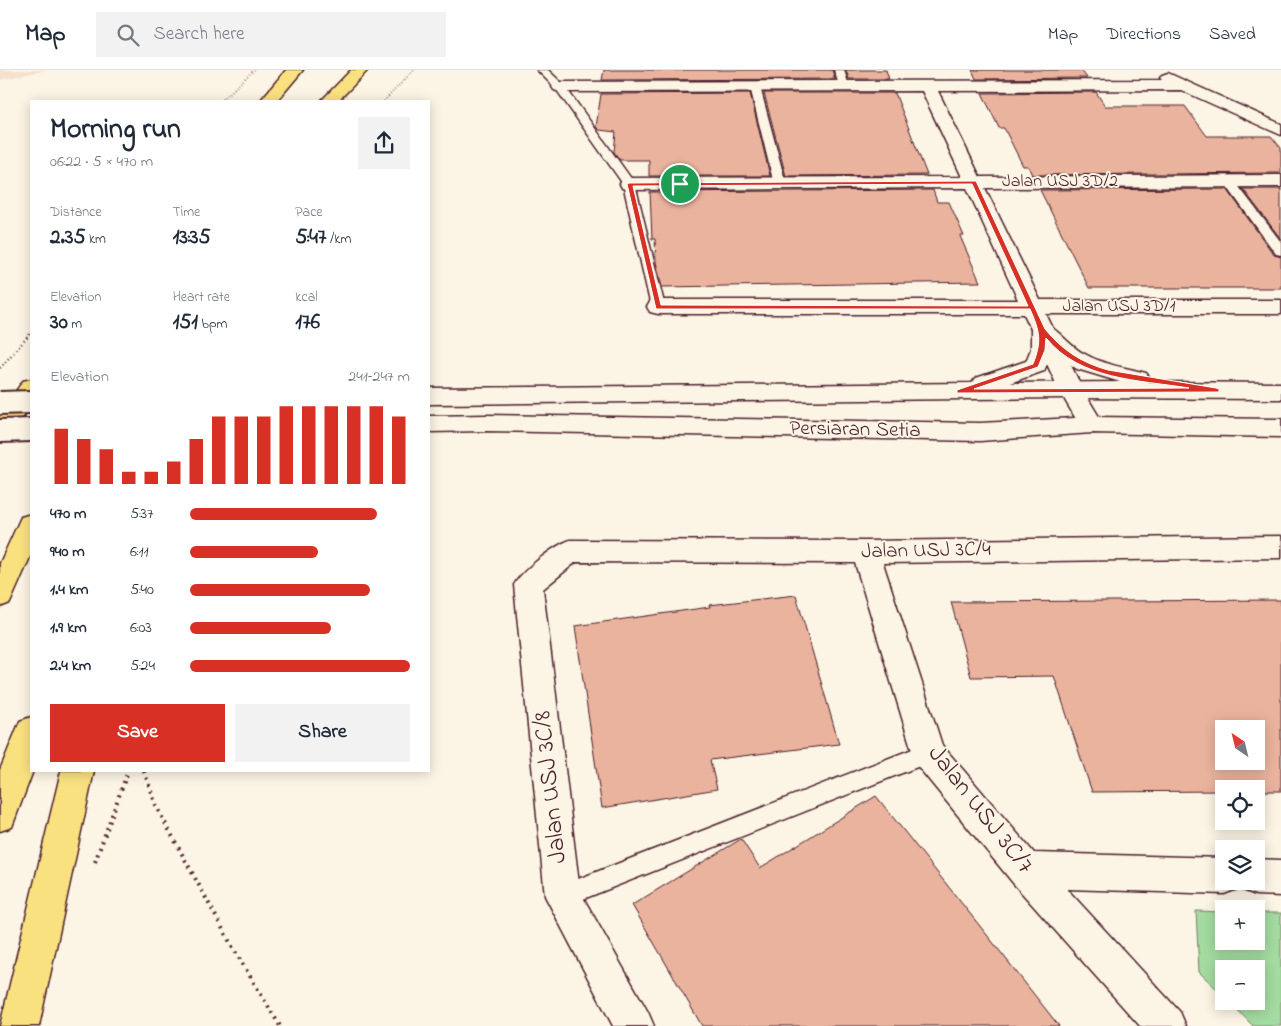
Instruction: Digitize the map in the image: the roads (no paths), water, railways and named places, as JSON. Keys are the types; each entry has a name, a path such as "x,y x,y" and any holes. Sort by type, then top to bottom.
{"highway":[{"path":"269,100 295,70"},
{"path":"330,100 360,70"},
{"path":"0,431 30,389"},
{"path":"0,595 30,526"},
{"path":"0,815 30,734"},
{"path":"19,1026 78,772"}],"street":[{"path":"1151,70 1281,130"},
{"path":"560,87 1183,85"},
{"path":"928,86 1071,390 1092,425"},
{"name":"Jalan USJ 3D/2","path":"629,184 1281,181"},
{"name":"Jalan USJ 3D/1","path":"658,307 1281,307"},
{"path":"1042,330 1053,343 1069,356 1090,368 1107,373 1216,390"},
{"path":"959,392 1036,366 1042,350 1042,330"},
{"name":"Persiaran Setia","path":"430,396 1071,390 1281,391"},
{"path":"0,403 30,402"},
{"name":"Persiaran Setia","path":"430,424 980,432 1092,425 1281,428"},
{"path":"0,431 30,430"},
{"name":"Jalan USJ 3C/4","path":"570,551 866,552 1281,547"},
{"name":"Jalan USJ 3C/8","path":"570,551 528,584 563,896 634,1026"},
{"name":"Jalan USJ 3C/7","path":"866,552 928,753 1026,870 1166,1026"},
{"path":"1026,870 1215,876"},
{"path":"1265,877 1281,878"}],"lane":[{"path":"542,70 560,87 629,184 658,307"},
{"path":"838,70 844,86"},
{"path":"756,87 780,184"},
{"path":"1229,181 1281,251"},
{"path":"563,896 928,753"}]}
